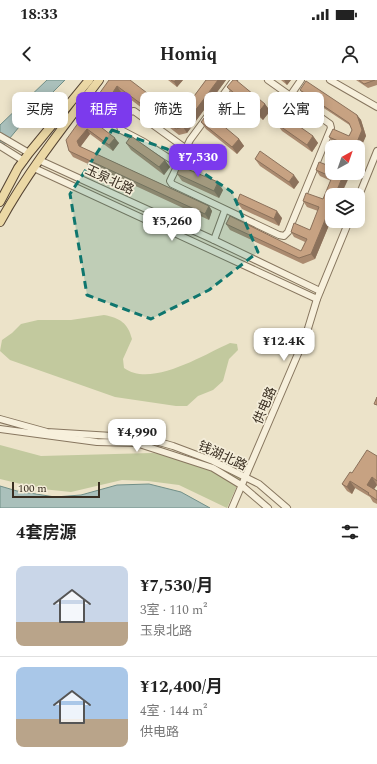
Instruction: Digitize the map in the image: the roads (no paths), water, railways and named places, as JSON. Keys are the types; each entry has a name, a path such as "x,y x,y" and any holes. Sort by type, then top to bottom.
{"main road":[{"path":"0,202 29,153 89,80"},
{"path":"0,222 19,188 99,80"},
{"name":"玉泉北路","path":"29,153 39,160"},
{"name":"玉泉北路","path":"24,161 34,168"}],"street":[{"path":"234,80 190,140 172,174 170,181 172,184 279,236 284,236 288,232 331,128 330,124 324,120"},
{"path":"268,80 284,92"},
{"path":"293,92 301,80"},
{"path":"330,80 377,107"},
{"path":"178,164 144,142 120,130 120,126 129,112 134,111 186,148"},
{"name":"玉泉北路","path":"0,136 29,153"},
{"name":"玉泉北路","path":"2,148 24,161"},
{"path":"362,188 377,151"},
{"name":"玉泉北路","path":"39,160 214,240 320,291"},
{"name":"玉泉北路","path":"34,168 317,299"},
{"path":"214,240 225,210"},
{"name":"供电路","path":"232,508 306,335 317,299 346,228"},
{"name":"钱湖北路","path":"0,419 47,432 144,438 213,460 259,484 287,508"},
{"name":"钱湖北路","path":"0,429 97,442 136,443 212,468 241,485 268,508"}],"water":[{"path":"47,80 65,80 53,92 34,92"},
{"path":"12,114 12,128 18,128 0,150 0,125"},
{"path":"149,484 181,492 210,508 0,508 0,486 17,491 55,497 81,495 117,485"}]}
